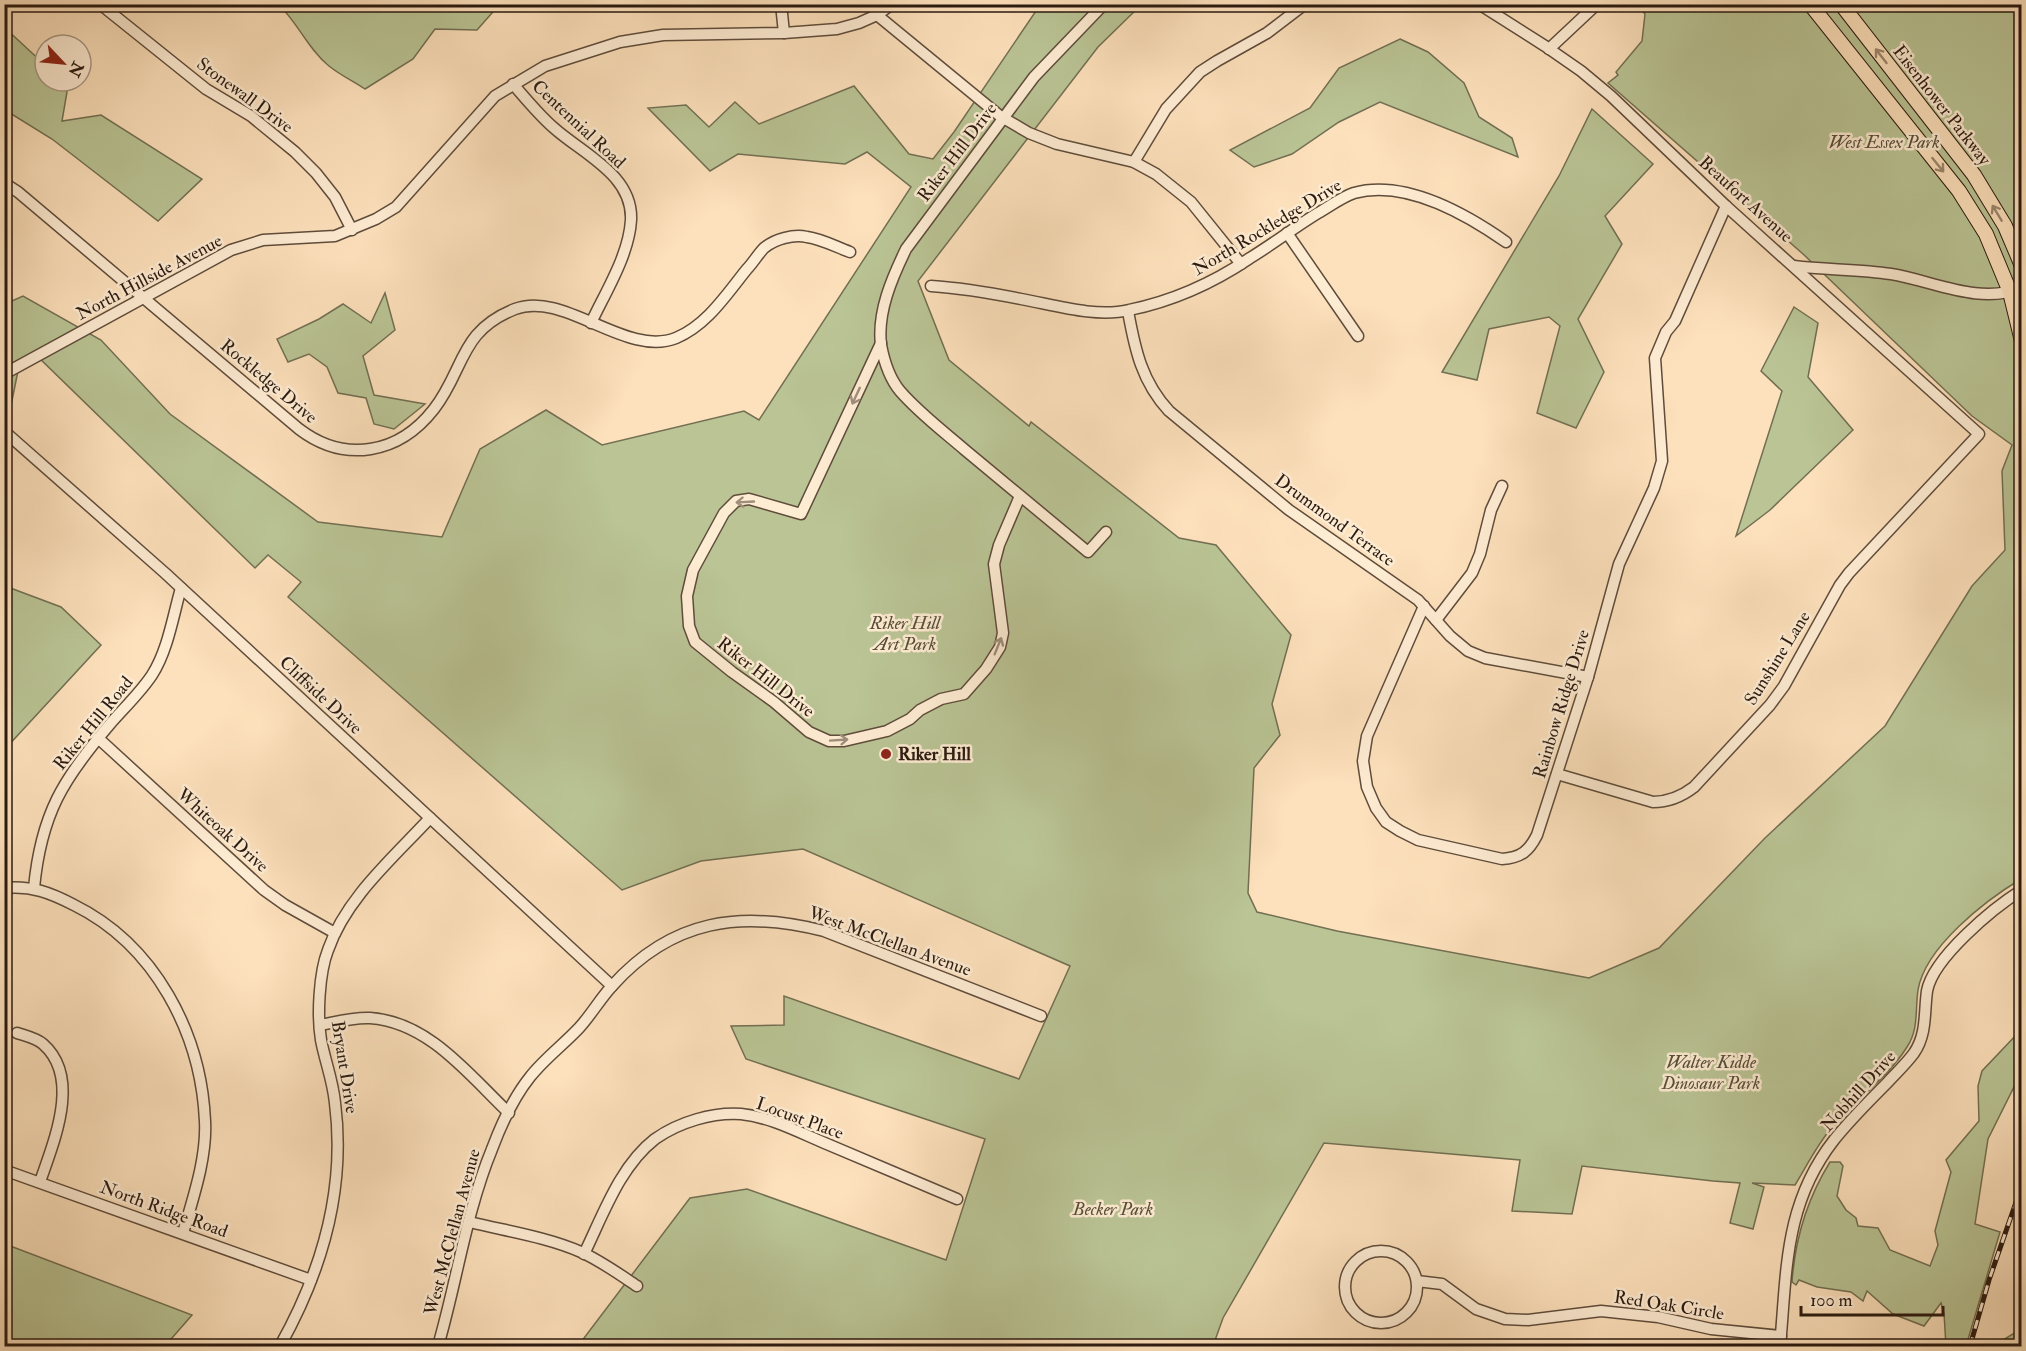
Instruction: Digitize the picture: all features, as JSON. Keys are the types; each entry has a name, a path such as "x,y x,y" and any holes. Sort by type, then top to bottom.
{"main road":[{"path":"1810,4 1959,191 1986,234 2016,290 2022,341"},
{"name":"Eisenhower Parkway","path":"1841,4 1974,175 2005,226 2022,266"}],"street":[{"name":"Stonewall Drive","path":"100,4 206,89 251,116 295,152 335,197 352,230"},
{"path":"781,4 784,33"},
{"name":"North Hillside Avenue","path":"4,374 231,250 262,240 335,236 376,219 396,207 495,96 545,66 620,42 663,35 784,33 837,29 877,15 892,4"},
{"name":"Riker Hill Drive","path":"1104,4 1034,78 906,249 882,310 881,344 885,363 899,390 921,412 1020,496 1088,552 1106,531"},
{"path":"1134,162 1166,109 1200,72 1267,33 1305,4"},
{"name":"Beaufort Avenue","path":"1479,4 1581,71 1611,96 1726,206 1978,434"},
{"path":"1549,49 1597,4"},
{"path":"877,15 1003,118 1029,133 1057,144 1134,162 1156,174 1191,202 1241,264"},
{"name":"Centennial Road","path":"513,84 554,128 608,170 624,189 630,206 631,221 622,256 591,323"},
{"name":"Rockledge Drive","path":"4,183 18,192 306,435 323,444 351,450 369,450 387,445 419,425 435,408 475,336 491,321 530,304 547,307 643,340 660,342 674,338 699,324 717,306 764,248 778,241 806,236 850,252"},
{"name":"North Rockledge Drive","path":"931,286 994,294 1080,311 1128,311 1179,296 1207,284 1335,202 1354,194 1389,191 1407,193 1437,203 1483,226 1506,242"},
{"name":"Rainbow Ridge Drive","path":"1424,606 1367,736 1363,761 1367,787 1376,808 1386,822 1418,840 1502,859 1522,855 1533,842 1557,774 1588,677 1619,564 1654,488 1662,461 1655,358 1665,332 1675,321 1726,206"},
{"path":"1287,233 1358,336"},
{"path":"1794,266 1890,274 1962,292 1985,293 2016,290"},
{"name":"Drummond Terrace","path":"1128,311 1138,357 1145,377 1156,397 1169,411 1289,510 1392,580 1424,606 1450,636 1468,651 1485,658 1588,677"},
{"name":"Riker Hill Drive","path":"881,344 801,514 749,499 736,501 724,513 693,570 687,596 689,626 695,642 774,702 809,732 829,741 837,741 887,731 941,699 964,694 986,669 1000,647 1003,618 994,564 999,545 1020,496"},
{"name":"Cliffside Drive","path":"4,431 181,588 612,986"},
{"name":"Sunshine Lane","path":"1557,774 1653,802 1663,802 1680,797 1694,787 1770,705 1784,686 1840,585 1849,573 1978,434"},
{"path":"1436,620 1472,573 1480,554 1491,510 1502,486"},
{"name":"Riker Hill Road","path":"34,888 36,858 43,829 53,804 84,755 151,676 157,665 181,588"},
{"name":"Whiteoak Drive","path":"98,738 264,890 285,905 335,933"},
{"name":"Bryant Drive","path":"280,1347 318,1264 332,1216 338,1164 338,1128 335,1099 321,1040 320,1025 323,972 327,953 335,933 356,901 374,878 430,818"},
{"path":"4,888 34,888 80,907 120,936 154,973 180,1016 194,1056 204,1099 206,1125 200,1169 183,1233"},
{"name":"Nobhill Drive","path":"1781,1341 1789,1241 1813,1172 1835,1139 1915,1051 1924,1025 1927,991 1941,962 1965,935 2022,891"},
{"name":"West McClellan Avenue","path":"438,1347 478,1185 492,1147 521,1089 579,1028 612,986 659,945 693,930 716,924 742,920 793,923 824,931 1041,1016"},
{"path":"320,1025 369,1018 403,1025 437,1044 509,1113"},
{"path":"17,1033 42,1043 57,1062 60,1074 62,1109 59,1127 40,1182"},
{"name":"Locust Place","path":"584,1254 630,1166 654,1140 686,1122 727,1114 742,1114 779,1124 957,1199"},
{"name":"North Ridge Road","path":"4,1170 311,1280"},
{"path":"470,1222 559,1245 584,1254 637,1286"},
{"path":"1376,1251 1398,1254 1414,1270 1417,1281 1417,1294 1404,1315 1393,1321 1381,1323 1369,1321 1358,1315 1350,1305 1345,1282 1356,1261 1365,1254 1376,1251"},
{"name":"Red Oak Circle","path":"1417,1281 1442,1284 1476,1309 1505,1319 1528,1320 1601,1311 1658,1317 1781,1341"}],"green space":[{"path":"279,5 499,5 477,30 435,29 413,59 365,89 329,66"},
{"path":"1040,5 1141,5 1098,47 918,281 949,360 1029,426 1031,422 1179,538 1216,545 1291,635 1272,704 1280,735 1254,768 1248,893 1257,912 1337,931 1589,978 1659,948 1765,838 1885,726 1972,586 2005,550 2002,471 2012,445 1972,416 1803,254 1608,83 1618,75 1616,72 1642,41 1645,14 1637,5 2021,5 2021,879 1991,899 1959,926 1932,957 1918,990 1915,1026 1907,1047 1880,1080 1829,1131 1795,1185 1752,1183 1764,1187 1753,1229 1730,1223 1740,1183 1582,1166 1572,1214 1512,1211 1520,1160 1324,1143 1223,1318 1213,1346 578,1346 690,1198 747,1189 946,1260 985,1139 746,1059 731,1026 784,1025 784,996 1019,1079 1070,966 803,849 701,861 622,890 288,597 301,582 268,555 255,568 37,356 19,366 5,435 5,304 23,296 101,340 170,414 318,522 442,537 480,449 546,410 602,445 744,411 759,420 911,187 867,152 845,164 738,154 710,171 648,108 686,105 709,127 735,102 759,124 854,86 909,154 933,159 954,132"},
{"path":"4,27 33,54 33,93 67,93 62,121 101,115 202,179 158,221 52,139 5,110"},
{"path":"1400,39 1428,52 1464,83 1479,117 1512,138 1518,157 1380,102 1339,122 1292,154 1254,167 1230,150 1310,108 1339,68"},
{"path":"1592,109 1653,164 1605,216 1622,244 1578,319 1604,372 1576,428 1537,413 1560,326 1549,317 1489,329 1477,380 1442,372 1559,176"},
{"path":"385,293 395,330 363,356 374,395 425,404 394,429 374,424 366,398 338,393 327,367 309,354 288,362 277,339 319,319 343,304 371,323"},
{"path":"1794,307 1818,323 1808,377 1853,430 1770,510 1736,536 1782,391 1761,371"},
{"path":"5,586 61,607 101,645 5,749"},
{"path":"2021,1011 2021,1080 2018,1079 1988,1139 1975,1224 2000,1232 1966,1346 1946,1346 1944,1313 1941,1303 1924,1326 1893,1314 1867,1291 1863,1301 1851,1292 1817,1287 1799,1280 1796,1285 1792,1282 1799,1235 1815,1190 1830,1162 1840,1162 1843,1166 1837,1196 1846,1210 1856,1218 1858,1226 1878,1228 1890,1250 1930,1266 1938,1245 1935,1231 1951,1172 1946,1160 1979,1121 1978,1086 1982,1071 2019,1032"},
{"path":"5,1244 192,1315 165,1346 5,1346"},
{"path":"2021,1329 2021,1346 1993,1346"}],"railway":[{"path":"1970,1346 1989,1280 2022,1185"}],"place":[{"name":"Riker Hill","path":"886,754"}],"park label":[{"name":"West Essex Park","path":"1884,142"},
{"name":"Riker Hill Art Park","path":"905,633"},
{"name":"Walter Kidde Dinosaur Park","path":"1711,1072"},
{"name":"Becker Park","path":"1113,1209"}]}
